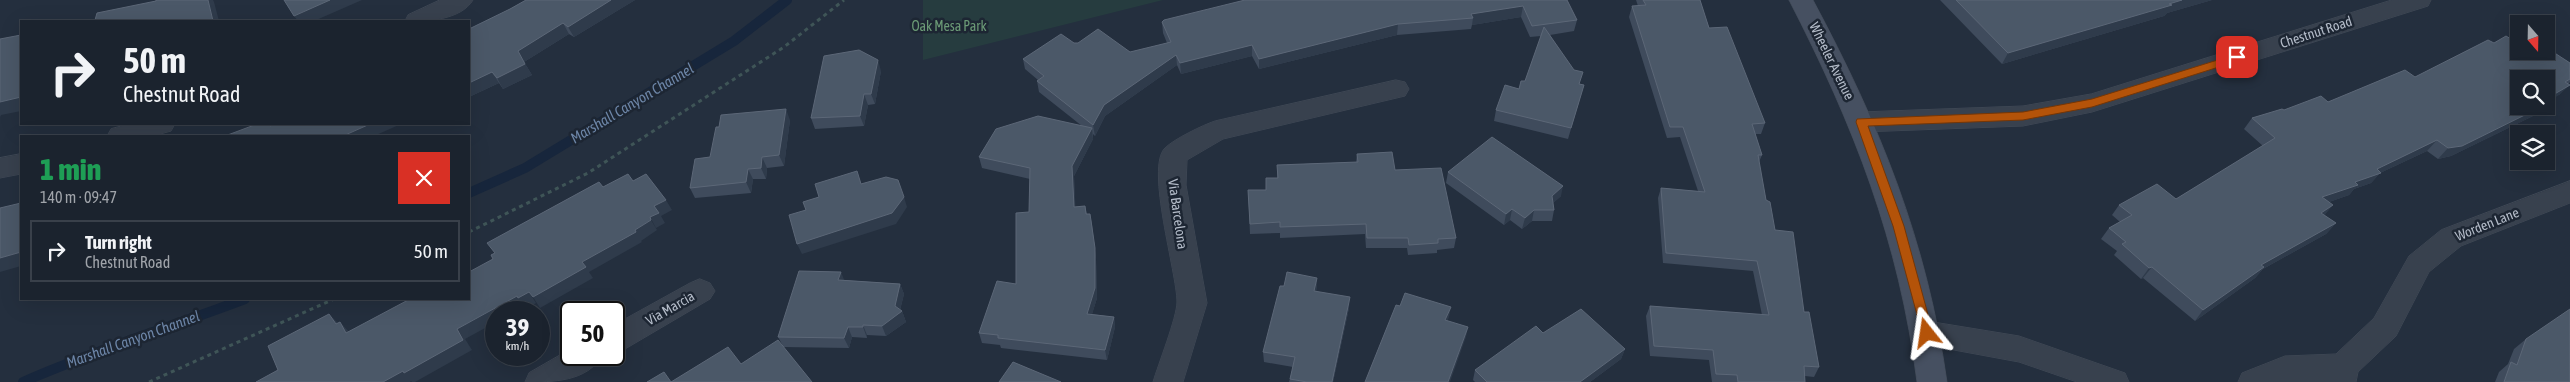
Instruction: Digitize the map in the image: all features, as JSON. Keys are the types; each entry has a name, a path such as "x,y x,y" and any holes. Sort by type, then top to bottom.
{"main road":[{"name":"Wheeler Avenue","path":"1801,0 1861,122 1898,226 1927,333 1932,382"}],"street":[{"path":"419,20 461,0"},
{"name":"Chestnut Road","path":"1861,122 2023,116 2092,103 2419,0"},
{"name":"Via Barcelona","path":"1168,382 1192,303 1172,186 1174,155 1215,131 1396,89"},
{"path":"124,135 158,125"},
{"path":"0,168 20,164"},
{"name":"Worden Lane","path":"2253,382 2284,368 2342,375 2385,327 2419,264 2451,238 2570,192"},
{"name":"Via Marcia","path":"625,334 700,291"},
{"path":"1927,333 2020,349 2114,382"},
{"path":"540,382 568,366"}],"path":[{"path":"470,232 588,173 784,47 844,0"},
{"path":"149,382 332,300"}],"green space":[{"name":"Oak Mesa Park","path":"923,0 1163,0 923,60"}],"building":[{"path":"208,0 213,20 95,20 97,13 156,1"},
{"path":"284,0 330,0 294,16"},
{"path":"526,0 611,0 568,27 563,23 518,51 525,64 497,78 492,72 470,83 470,29"},
{"path":"1245,0 1567,0 1577,20 1532,26 1523,6 1471,14 1473,18 1398,24 1259,59 1252,45 1180,63 1176,55 1104,105 1093,125 1037,81 1044,76 1023,59 1061,34 1074,43 1078,43 1098,29 1130,52 1171,42 1162,22 1164,20"},
{"path":"1643,0 1700,0 1709,28 1727,27 1765,123 1752,124 1762,155 1758,155 1766,200 1770,202 1775,230 1793,232 1804,312 1809,312 1819,367 1804,366 1805,382 1738,382 1737,375 1716,374 1713,350 1654,346 1650,306 1769,315 1757,261 1666,253 1661,188 1705,192 1683,127 1670,127 1632,6 1646,5"},
{"path":"1956,0 2182,0 2169,4 2172,5 2008,53"},
{"path":"1544,27 1574,70 1583,72 1579,84 1584,85 1571,128 1496,110 1505,85 1519,89 1521,81 1525,81"},
{"path":"20,35 20,97 0,102 0,39"},
{"path":"2506,36 2510,38 2510,60 2555,60 2555,53 2570,63 2570,79 2565,82 2570,85 2555,94 2555,70 2510,70 2510,115 2525,115 2462,146 2448,148 2437,140 2377,169 2381,173 2355,182 2358,185 2322,197 2333,205 2321,213 2336,223 2261,265 2264,267 2203,310 2152,267 2149,268 2122,244 2126,242 2109,228 2132,215 2119,205 2157,184 2176,199 2275,138 2252,118 2284,110 2321,96 2328,102 2405,70 2415,77 2488,40 2494,43"},
{"path":"859,50 878,60 871,94 864,94 860,116 811,118 824,56"},
{"path":"786,109 779,155 762,157 761,168 748,169 746,182 690,188 695,159 710,157 716,127 719,127 721,115"},
{"path":"1038,116 1092,128 1072,166 1074,207 1085,206 1086,214 1090,214 1095,248 1095,288 1087,314 1114,317 1105,350 998,338 998,335 979,333 997,281 1016,284 1016,213 1029,212 1030,168 979,157 996,129"},
{"path":"254,125 368,125 345,135 228,135"},
{"path":"1492,137 1563,186 1552,196 1554,210 1534,210 1525,218 1512,209 1506,214 1448,172"},
{"path":"1392,152 1395,170 1441,168 1456,238 1438,239 1438,243 1409,245 1408,238 1367,238 1366,224 1280,227 1280,222 1250,224 1248,190 1266,190 1266,178 1278,178 1277,165 1358,162 1357,154"},
{"path":"857,171 861,184 886,177 898,180 904,197 892,213 797,244 789,215 806,210 803,202 819,197 815,184"},
{"path":"628,174 633,181 646,174 666,200 654,206 659,213 650,217 651,220 635,230 636,232 582,262 586,267 533,297 529,292 508,301 485,301 485,314 457,329 463,340 404,373 403,371 383,382 256,382 278,370 268,346 329,314 336,324 340,322 346,333 408,300 470,300 470,271 493,259 491,255 495,253 487,243 599,182 603,187"},
{"path":"20,203 20,252 0,258 0,208"},
{"path":"799,271 841,272 838,280 900,284 895,306 902,311 882,326 863,325 863,327 848,327 844,338 778,337"},
{"path":"1287,272 1317,278 1314,291 1350,297 1332,382 1307,382 1290,379 1295,357 1263,352 1280,286 1284,286"},
{"path":"1405,293 1451,307 1445,320 1468,327 1448,382 1365,382 1396,305 1400,306"},
{"path":"1581,309 1625,349 1580,382 1487,382 1475,370 1536,326 1543,333"},
{"path":"2570,309 2570,382 2504,382 2511,362 2517,365 2526,339"},
{"path":"778,340 812,382 671,382 728,347 741,364"},
{"path":"1013,362 1061,382 999,382"},
{"path":"664,372 671,382 647,382"}],"waterway":[{"name":"Marshall Canyon Channel","path":"470,193 525,168 734,41 787,0"},
{"name":"Marshall Canyon Channel","path":"23,382 105,349 242,300"}],"route":[{"path":"1927,333 1898,226 1861,122 2023,116 2092,103 2237,57"}]}
